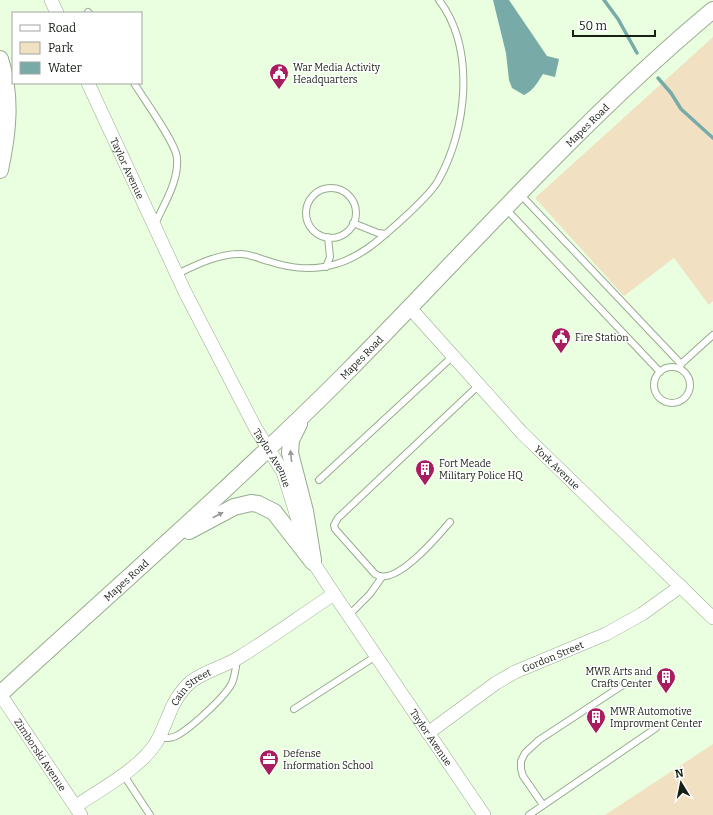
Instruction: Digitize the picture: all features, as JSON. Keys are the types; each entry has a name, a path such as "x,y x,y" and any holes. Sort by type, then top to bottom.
{"street":[{"path":"51,0 56,12"},
{"name":"Mapes Road","path":"0,694 269,450 410,308 578,132 713,10"},
{"path":"0,59 6,78 8,131 0,170"},
{"name":"Taylor Avenue","path":"88,84 177,274 269,450 288,481 313,562 484,815"},
{"name":"York Avenue","path":"410,308 522,433 713,618"},
{"path":"303,415 291,440 290,453 305,511 313,562"},
{"path":"160,549 224,512 251,503 266,507 274,512 313,562"},
{"name":"Gordon Street","path":"428,733 496,683 515,672 606,634 642,614 681,586"},
{"name":"Cain Street","path":"78,811 146,755 158,738 171,705 182,691 205,673 238,658 334,594"},
{"name":"Zimborski Avenue","path":"0,694 78,811"}],"lane":[{"path":"177,274 216,258 240,253 287,267 315,269 356,257 386,234 437,182 450,157 459,126 463,95 463,69 457,39 446,9 439,0"},
{"path":"135,84 164,129 177,157 173,184 154,226"},
{"path":"331,188 346,192 355,205 356,213 353,223 345,233 328,237 320,235 309,223 307,206 316,193 331,188"},
{"path":"519,193 680,366 688,376 691,382 691,390 682,401 676,404 668,403 662,400 657,395 654,388 654,381 660,372 670,367 680,366 713,335"},
{"path":"505,208 660,372"},
{"path":"353,223 378,233 386,234"},
{"path":"326,266 330,257 328,237"},
{"path":"319,480 453,356"},
{"path":"382,577 375,574 336,529 335,522 479,385"},
{"path":"349,615 370,594 382,577 401,570 418,556 450,522"},
{"path":"294,709 376,656"},
{"path":"158,738 168,739 190,727 220,698 231,684 238,658"},
{"path":"543,805 523,776 521,761 525,753 539,740 626,683"},
{"path":"529,815 656,728"},
{"path":"123,774 150,815"}],"green space":[{"path":"713,37 713,301 709,305 674,258 624,296 535,198"},
{"path":"713,744 713,815 605,815"}],"water":[{"path":"493,0 509,0 547,56 559,59 555,77 543,74 533,89 524,95 512,88 509,80 506,53"}],"waterway":[{"path":"604,0 618,19 637,53"},
{"path":"658,78 671,93 681,109 713,138"}],"place":[{"name":"War Media Activity Headquarters","path":"279,90"},
{"name":"Fire Station","path":"561,354"},
{"name":"Fort Meade Military Police HQ","path":"425,486"},
{"name":"MWR Arts and Crafts Center","path":"666,694"},
{"name":"MWR Automotive Improvment Center","path":"596,734"},
{"name":"Defense Information School","path":"269,776"}]}
